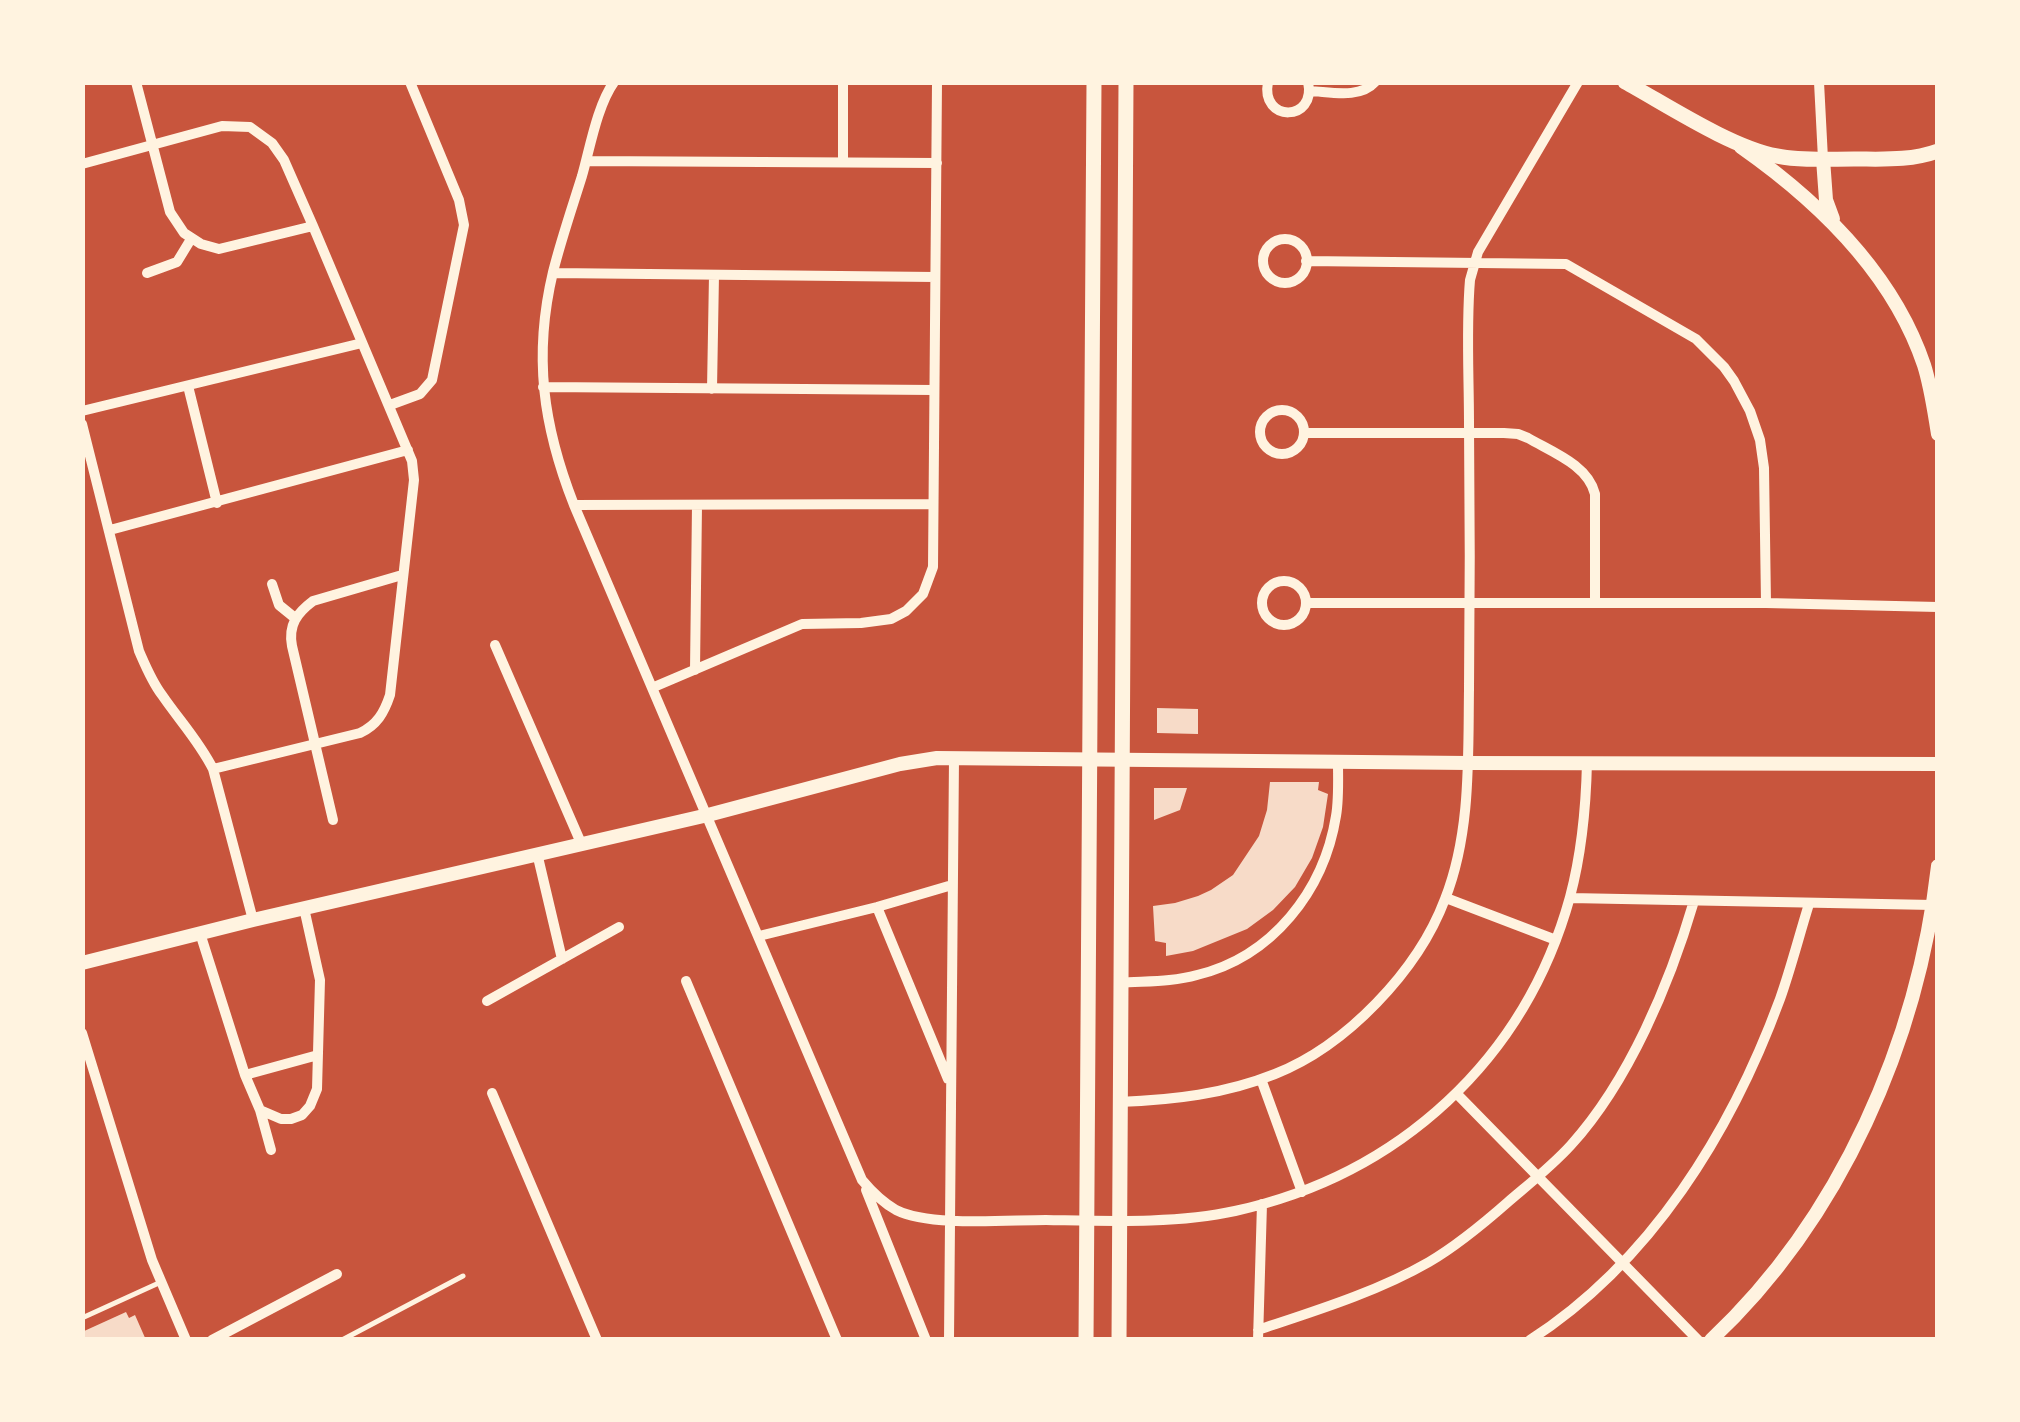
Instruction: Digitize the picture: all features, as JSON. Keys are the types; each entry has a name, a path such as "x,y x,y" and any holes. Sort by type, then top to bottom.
{"main road":[{"path":"1086,1340 1094,82"},
{"path":"1119,1340 1126,82"},
{"path":"1625,82 1725,136 1772,156 1901,159 1938,151"}],"street":[{"path":"136,82 170,212 179,228 192,239 219,249 313,226"},
{"path":"390,405 420,394 432,380 464,225 459,200 410,82"},
{"path":"614,82 553,272 543,346 552,444 574,505 862,1180 926,1340"},
{"path":"843,82 843,162"},
{"path":"654,687 802,624 892,619 923,594 933,567 937,82"},
{"path":"1268,82 1267,98 1276,110 1284,112 1304,105 1309,87 1356,93 1368,91 1375,82"},
{"path":"1120,1102 1196,1096 1261,1080 1318,1051 1395,983 1446,898 1460,846 1468,763 1469,292 1474,262 1578,82"},
{"path":"1819,82 1826,200 1838,228"},
{"path":"82,164 222,126 250,127 261,133 279,150 408,450 414,480 386,707 368,729 213,769"},
{"path":"1725,136 1772,170 1838,228 1886,290 1912,336 1928,377 1938,434"},
{"path":"586,162 937,163"},
{"path":"147,273 177,262 192,239"},
{"path":"1281,239 1296,242 1306,261 1297,279 1277,282 1266,273 1262,260 1268,246 1281,239"},
{"path":"1306,261 1556,262 1572,266 1696,339 1724,367 1744,396 1760,440 1766,604"},
{"path":"553,272 935,277"},
{"path":"712,389 714,274"},
{"path":"82,411 362,343"},
{"path":"188,386 216,503"},
{"path":"544,388 934,390"},
{"path":"1282,410 1296,414 1304,433 1293,452 1278,454 1265,446 1260,432 1264,419 1282,410"},
{"path":"82,424 139,652 162,696 213,769 254,920"},
{"path":"1304,433 1522,435 1588,475 1595,494 1595,604"},
{"path":"110,530 408,450"},
{"path":"82,484 96,480"},
{"path":"574,505 933,504"},
{"path":"695,670 697,505"},
{"path":"333,820 290,639 295,618 313,600 402,575"},
{"path":"1284,580 1298,585 1306,603 1295,622 1280,624 1267,616 1262,602 1266,589 1284,580"},
{"path":"272,584 279,605 295,618"},
{"path":"1306,603 1938,608"},
{"path":"495,645 580,844"},
{"path":"949,1340 954,758"},
{"path":"82,963 708,815 920,760 1938,764"},
{"path":"1120,982 1198,975 1260,946 1288,921 1307,896 1325,860 1336,816 1338,762"},
{"path":"862,1180 895,1209 916,1217 1118,1220 1206,1216 1302,1192 1351,1171 1388,1149 1458,1094 1519,1015 1556,940 1570,898 1584,828 1587,762"},
{"path":"537,853 562,959"},
{"path":"1711,1340 1758,1292 1789,1252 1855,1143 1892,1062 1906,1019 1933,905 1938,866"},
{"path":"759,936 952,885"},
{"path":"1446,898 1556,940"},
{"path":"1570,898 1933,905"},
{"path":"1262,1204 1258,1335 1427,1263 1467,1237 1571,1146 1603,1103 1658,1002 1694,900"},
{"path":"1530,1340 1579,1302 1656,1226 1720,1129 1750,1073 1781,998 1809,904"},
{"path":"877,906 951,1085"},
{"path":"260,1110 280,1119 291,1119 310,1106 317,1089 320,980 304,908"},
{"path":"487,1001 618,927"},
{"path":"200,933 271,1150"},
{"path":"686,981 837,1340"},
{"path":"82,1033 152,1260 186,1340"},
{"path":"246,1075 318,1056"},
{"path":"1261,1080 1302,1192"},
{"path":"492,1093 597,1340"},
{"path":"1458,1094 1698,1340"},
{"path":"212,1340 337,1274"}],"lane":[{"path":"342,1340 463,1276"},
{"path":"82,1318 161,1282"}],"building":[{"path":"1157,708 1198,709 1198,734 1157,733"},
{"path":"1270,782 1319,782 1318,790 1328,794 1323,827 1312,858 1295,887 1247,929 1193,951 1166,956 1166,943 1155,941 1153,906 1198,896 1233,875 1259,836"},
{"path":"1154,788 1187,788 1180,810 1154,820"},
{"path":"126,1312 129,1318 135,1315 146,1340 82,1340 82,1332"}]}
